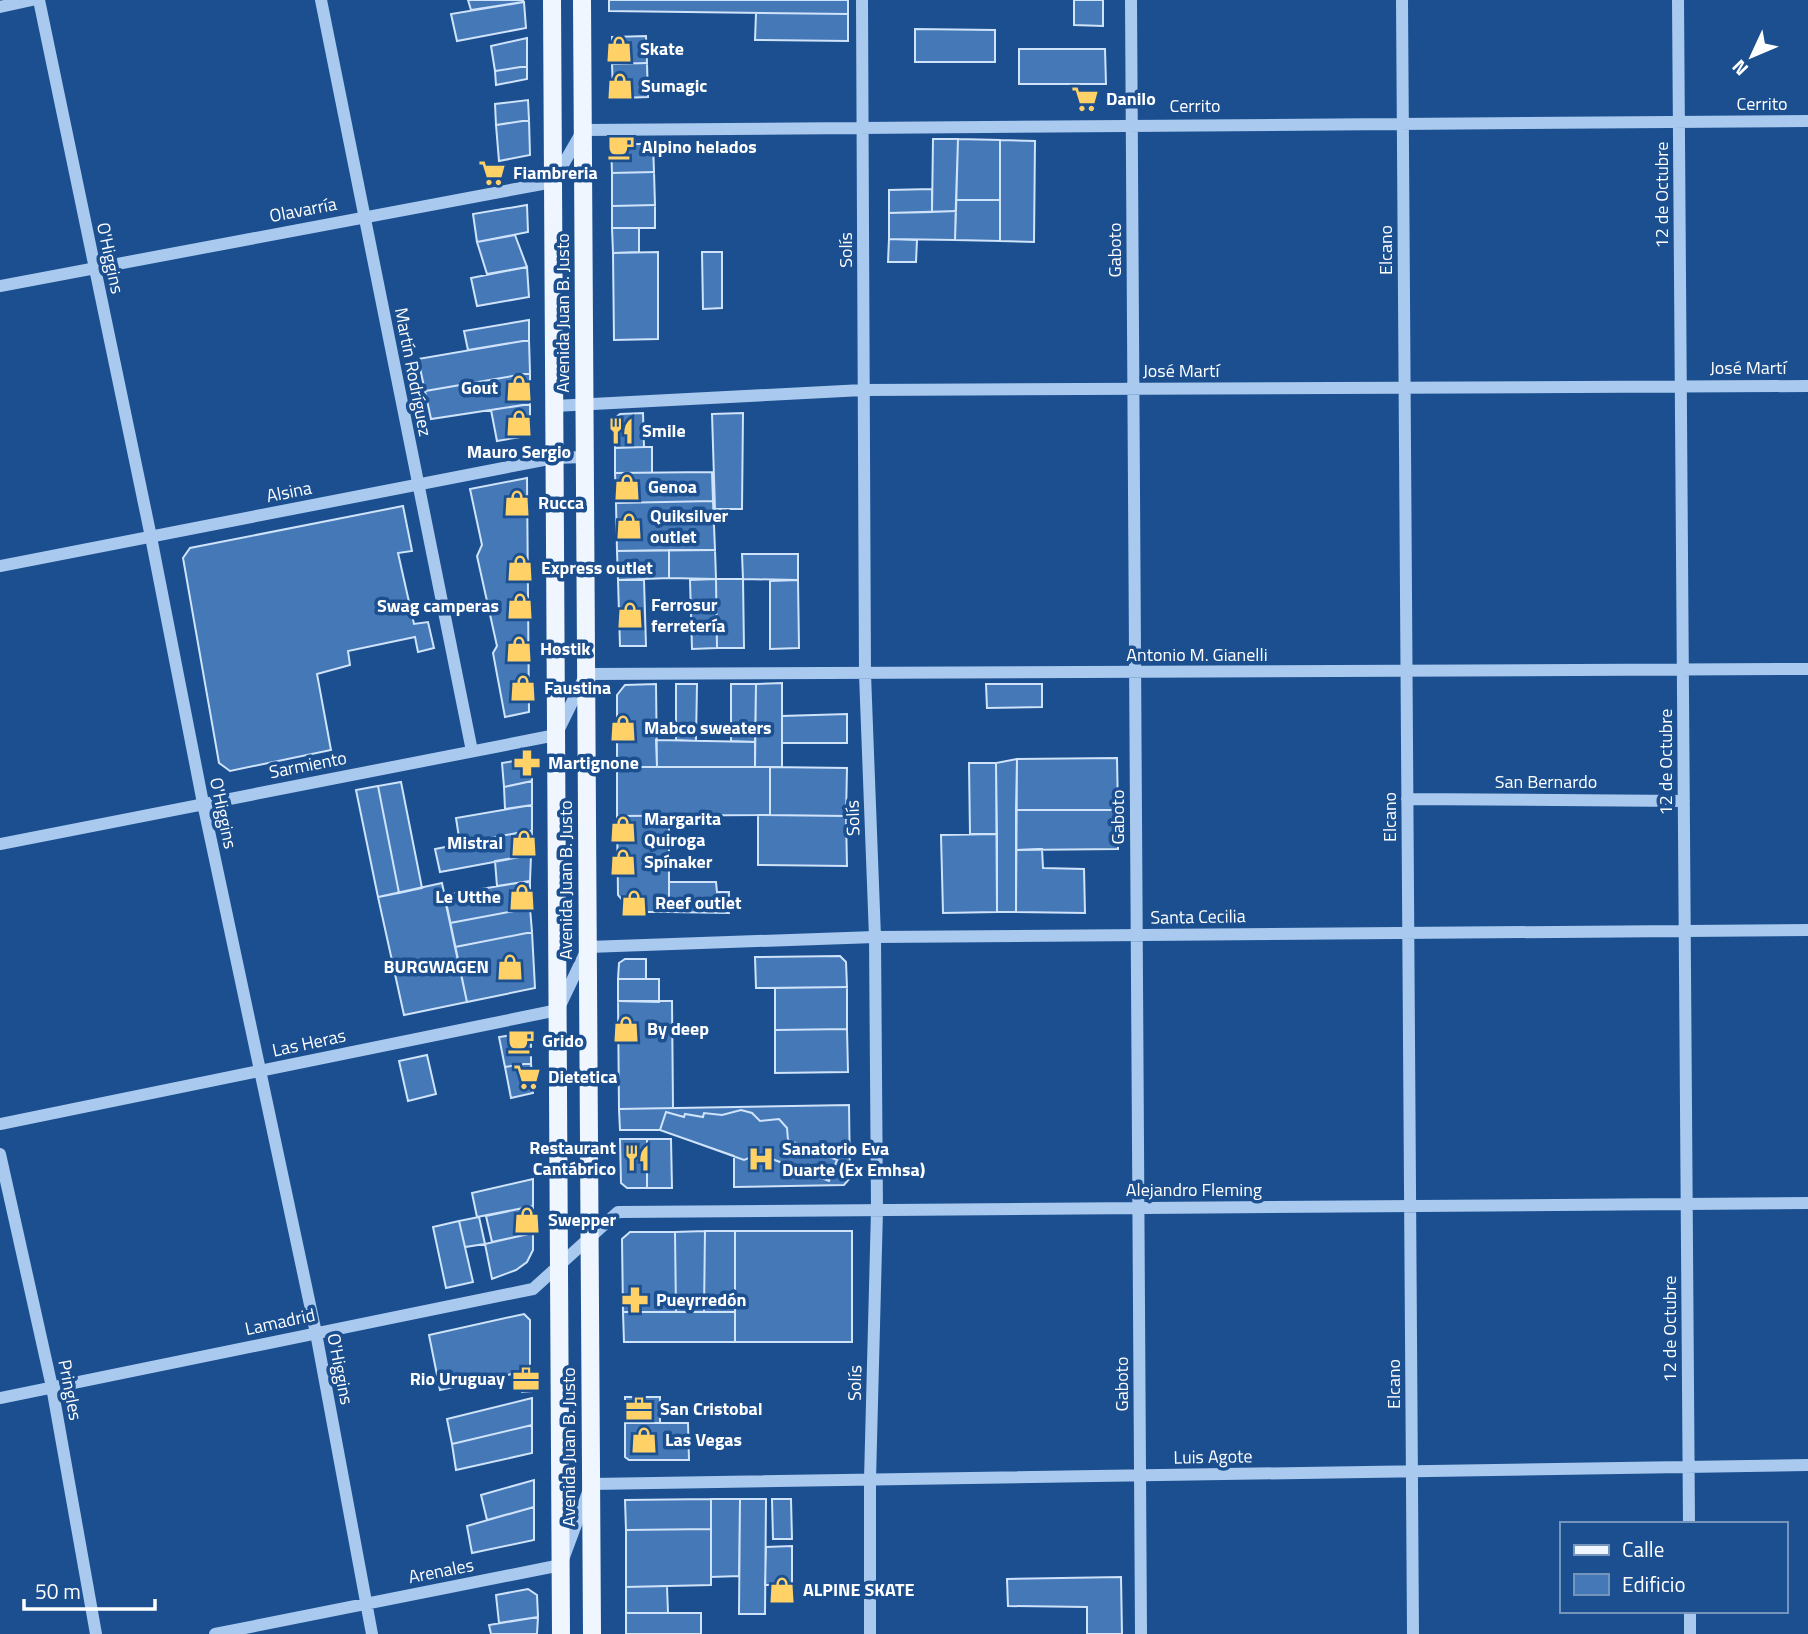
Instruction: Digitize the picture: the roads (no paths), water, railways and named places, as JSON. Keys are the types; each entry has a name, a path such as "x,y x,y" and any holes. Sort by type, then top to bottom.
{"main road":[{"name":"Avenida Juan B. Justo","path":"552,0 561,1634"},
{"name":"Avenida Juan B. Justo","path":"582,0 592,1634"}],"street":[{"path":"0,6 32,0"},
{"name":"O'Higgins","path":"39,0 151,537 203,803 316,1333 372,1634"},
{"name":"Martín Rodríguez","path":"321,0 472,751"},
{"name":"Solís","path":"862,0 865,674 875,937 877,1210 870,1480 870,1634"},
{"name":"Gaboto","path":"1131,0 1141,1634"},
{"name":"Elcano","path":"1402,0 1413,1634"},
{"name":"12 de Octubre","path":"1678,0 1689,1522"},
{"name":"Cerrito","path":"583,130 863,125 1808,121"},
{"path":"553,182 583,130"},
{"name":"Olavarría","path":"0,286 553,182"},
{"name":"José Martí","path":"554,406 863,390 1808,386"},
{"name":"Alsina","path":"0,566 554,458 584,457"},
{"name":"Antonio M. Gianelli","path":"586,674 1808,669"},
{"path":"556,735 586,674"},
{"name":"Sarmiento","path":"0,844 556,735"},
{"name":"San Bernardo","path":"1407,799 1684,800"},
{"name":"Santa Cecilia","path":"588,947 875,937 1808,930"},
{"path":"558,1010 588,947"},
{"name":"Las Heras","path":"0,1124 558,1010"},
{"name":"Pringles","path":"0,1154 52,1387 96,1634"},
{"name":"Alejandro Fleming","path":"589,1238 618,1212 1808,1203"},
{"name":"Lamadrid","path":"0,1398 533,1289 589,1238"},
{"name":"Luis Agote","path":"591,1484 1808,1465"},
{"path":"561,1565 591,1484"},
{"name":"Arenales","path":"215,1634 561,1565"},
{"path":"1690,1613 1690,1634"}],"place":[{"name":"Skate","path":"619,49"},
{"name":"Sumagic","path":"620,86"},
{"name":"Danilo","path":"1085,99"},
{"name":"Alpino helados","path":"621,147"},
{"name":"Fiambreria","path":"492,173"},
{"name":"Gout","path":"519,388"},
{"name":"Mauro Sergio","path":"519,423"},
{"name":"Smile","path":"621,431"},
{"name":"Genoa","path":"627,487"},
{"name":"Rucca","path":"517,503"},
{"name":"Quiksilver outlet","path":"629,526"},
{"name":"Express outlet","path":"520,568"},
{"name":"Swag camperas","path":"520,606"},
{"name":"Ferrosur ferretería","path":"630,615"},
{"name":"Hostik","path":"519,649"},
{"name":"Faustina","path":"523,688"},
{"name":"Mabco sweaters","path":"623,728"},
{"name":"Martignone","path":"527,763"},
{"name":"Margarita Quiroga","path":"623,829"},
{"name":"Mistral","path":"524,843"},
{"name":"Spínaker","path":"623,862"},
{"name":"Le Utthe","path":"522,897"},
{"name":"Reef outlet","path":"634,903"},
{"name":"BURGWAGEN","path":"510,967"},
{"name":"By deep","path":"626,1029"},
{"name":"Grido","path":"521,1041"},
{"name":"Dietetica","path":"527,1077"},
{"name":"Restaurant Cantábrico","path":"637,1158"},
{"name":"Sanatorio Eva Duarte (Ex Emhsa)","path":"761,1159"},
{"name":"Swepper","path":"527,1220"},
{"name":"Pueyrredón","path":"635,1300"},
{"name":"Rio Uruguay","path":"526,1379"},
{"name":"San Cristobal","path":"639,1409"},
{"name":"Las Vegas","path":"644,1440"},
{"name":"ALPINE SKATE","path":"782,1590"}]}
